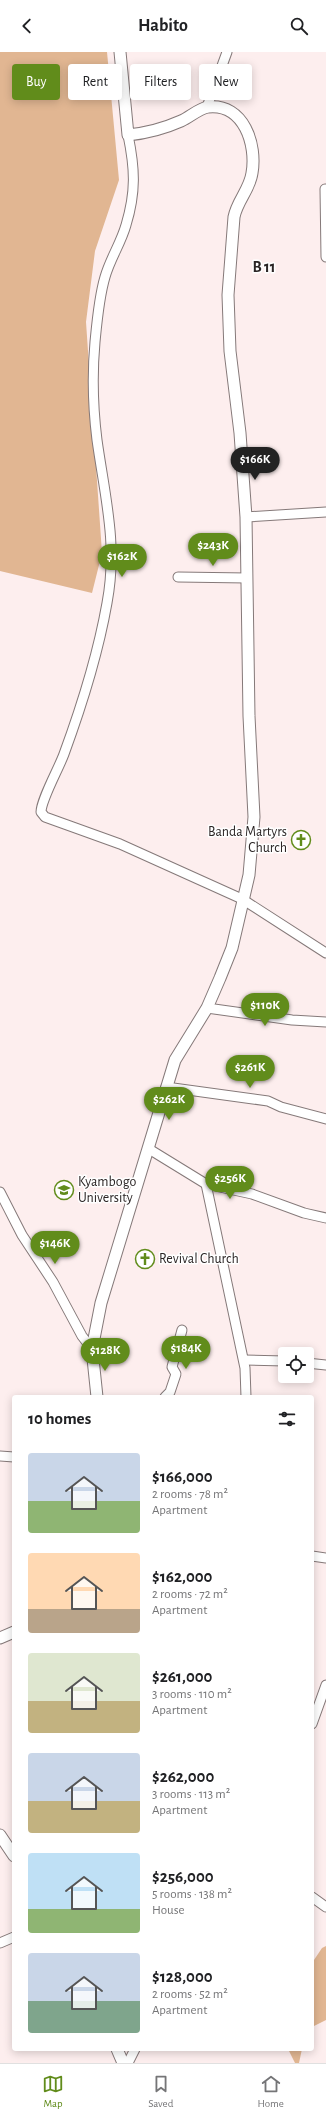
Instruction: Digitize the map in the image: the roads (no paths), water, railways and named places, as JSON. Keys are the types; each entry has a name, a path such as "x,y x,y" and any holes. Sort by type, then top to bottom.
{"street":[{"path":"120,52 128,136 135,165 134,190 126,226 113,254 102,288 95,343 93,382 97,440 113,554 112,574 104,617 89,678 76,722 41,812 45,818 120,844 242,899 326,953"},
{"path":"208,107 227,52"},
{"path":"97,1395 92,1349 102,1303 175,1060 207,1008 232,948 242,899 249,875 254,817 249,716 246,517 240,433 230,351 228,295 234,217 236,208 251,179 252,150 249,135 244,124 236,115 218,108 208,107 162,130 128,136"},
{"path":"325,190 326,257"},
{"path":"246,517 326,512"},
{"path":"178,577 247,578"},
{"path":"207,1008 292,1020 326,1022"},
{"path":"166,1087 268,1101 281,1107 326,1119"},
{"path":"148,1149 206,1184 252,1194 296,1211 326,1218"},
{"path":"206,1184 244,1360 246,1395"},
{"path":"0,1192 22,1235 53,1282 82,1336 92,1349"},
{"path":"167,1395 170,1392 176,1374 172,1366 182,1330"},
{"path":"244,1360 278,1362"},
{"path":"314,1364 326,1365"},
{"path":"0,1456 12,1456"},
{"path":"314,1556 325,1555"},
{"path":"0,1638 12,1633"},
{"path":"314,1718 326,1685"},
{"path":"0,1835 12,1853"},
{"path":"314,1898 326,1907"},
{"path":"0,1943 12,1938"},
{"path":"118,2051 123,2063"},
{"path":"128,2063 134,2051"}],"place":[{"name":"Banda Martyrs Church","path":"301,840"},
{"name":"Kyambogo University","path":"64,1190"},
{"name":"Revival Church","path":"145,1259"}],"district":[{"name":"B 11","path":"264,267"}]}
